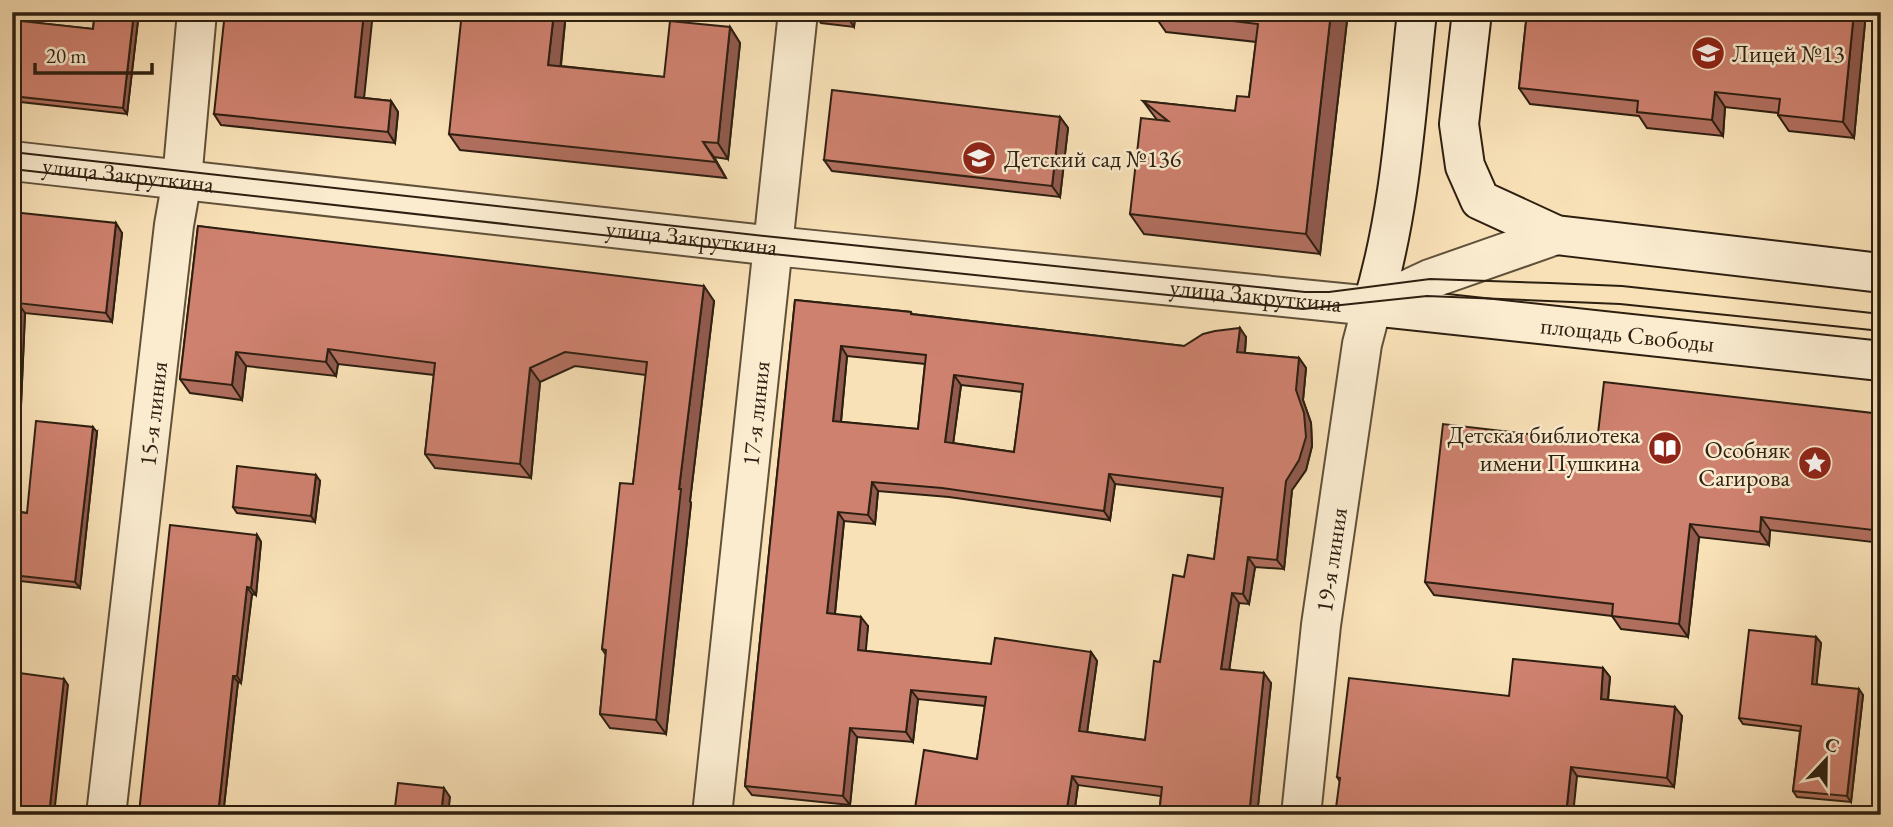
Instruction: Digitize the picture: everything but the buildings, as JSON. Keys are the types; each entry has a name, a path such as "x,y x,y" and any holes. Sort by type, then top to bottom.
{"street":[{"name":"15-я линия","path":"106,815 181,180 197,12"},
{"name":"17-я линия","path":"712,815 798,12"},
{"name":"19-я линия","path":"1301,815 1321,625 1362,344 1389,242 1396,197 1416,12"},
{"path":"1472,12 1459,124 1465,166 1480,200 1556,234 1881,273"},
{"name":"улица Закруткина","path":"12,160 774,246 1372,306"},
{"path":"1372,306 1430,279 1556,234"},
{"name":"площадь Свободы","path":"1372,306 1881,361"}],"tram line":[{"path":"12,152 774,237 1305,292 1329,292 1430,279 1550,283 1622,286 1881,314"},
{"path":"12,169 773,254 1303,309 1427,296 1620,304 1881,331"}],"place":[{"name":"Лицей №13","path":"1708,53"},
{"name":"Детский сад №136","path":"979,158"},
{"name":"Детская библиотека имени Пушкина","path":"1665,448"},
{"name":"Особняк Сагирова","path":"1815,463"}]}
